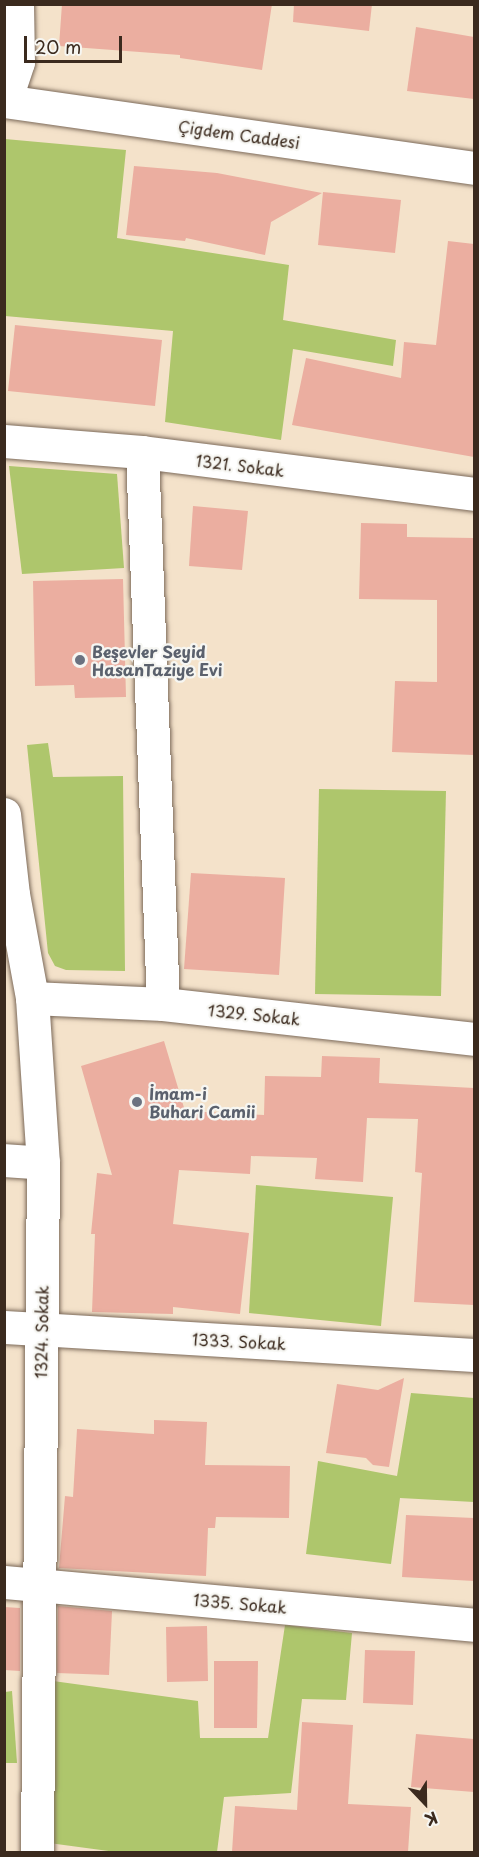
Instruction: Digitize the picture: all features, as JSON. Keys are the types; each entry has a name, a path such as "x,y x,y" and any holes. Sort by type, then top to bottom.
{"street":[{"path":"5,101 18,62 17,4"},
{"name":"Çigdem Caddesi","path":"5,101 474,168"},
{"name":"1321. Sokak","path":"4,441 142,452 474,494"},
{"path":"142,452 163,1004"},
{"name":"1324. Sokak","path":"4,814 9,894 32,998 43,1163 37,1852"},
{"name":"1329. Sokak","path":"32,998 163,1004 474,1039"},
{"path":"4,1161 43,1163"},
{"name":"1333. Sokak","path":"4,1327 474,1355"},
{"name":"1335. Sokak","path":"4,1582 474,1625"}],"green space":[{"path":"5,139 126,150 117,238 289,265 283,320 396,340 393,366 293,349 281,440 165,422 173,331 5,316"},
{"path":"9,466 117,474 124,568 22,574"},
{"path":"48,743 53,777 123,776 125,971 66,970 55,966 48,953 27,745"},
{"path":"319,789 446,791 441,996 315,994"},
{"path":"256,1185 393,1197 381,1326 249,1313"},
{"path":"411,1393 474,1398 474,1502 400,1498 391,1564 306,1554 318,1461 397,1476"},
{"path":"285,1625 352,1633 346,1700 302,1699 291,1793 224,1797 217,1852 116,1852 49,1843 53,1681 198,1701 200,1738 268,1738"},
{"path":"12,1691 17,1763 5,1763 5,1692"}],"building":[{"path":"62,4 272,4 262,70 180,58 180,55 59,46"},
{"path":"294,4 372,4 369,31 293,22"},
{"path":"416,27 474,37 474,99 407,91"},
{"path":"134,166 217,173 322,193 271,222 265,255 186,238 185,241 126,235"},
{"path":"323,192 401,200 395,253 318,245"},
{"path":"448,241 474,244 474,457 292,425 306,358 401,378 404,342 436,345"},
{"path":"15,325 162,340 155,406 8,391"},
{"path":"193,506 248,511 242,570 189,566"},
{"path":"361,523 407,524 407,537 474,538 474,755 392,752 395,681 437,682 437,600 359,599"},
{"name":"Beşevler Seyid HasanTaziye Evi","path":"123,579 126,697 75,698 74,685 35,686 33,581"},
{"path":"191,873 285,878 279,975 184,969"},
{"path":"164,1041 185,1111 264,1115 265,1076 321,1077 322,1056 380,1058 379,1083 474,1088 474,1305 414,1302 422,1173 415,1172 418,1119 367,1118 363,1182 315,1179 317,1158 251,1156 250,1174 179,1170 173,1224 249,1233 240,1314 173,1307 173,1314 92,1312 95,1234 91,1234 97,1173 112,1175 81,1066"},
{"path":"404,1378 389,1467 373,1465 366,1458 326,1453 337,1384 378,1390"},
{"path":"154,1420 207,1422 205,1465 290,1466 289,1518 216,1517 215,1528 208,1528 206,1576 59,1568 65,1496 73,1497 77,1429 154,1434"},
{"path":"406,1515 474,1518 474,1581 402,1577"},
{"path":"58,1606 112,1611 109,1675 57,1673"},
{"path":"4,1607 20,1608 20,1671 4,1670"},
{"path":"207,1626 208,1681 167,1682 166,1627"},
{"path":"365,1650 415,1651 413,1705 363,1703"},
{"path":"214,1661 258,1661 257,1728 214,1728"},
{"path":"302,1722 353,1725 348,1804 411,1807 408,1852 232,1852 235,1806 297,1810"},
{"path":"416,1734 474,1739 474,1792 411,1787"}],"place":[{"name":"Beşevler Seyid HasanTaziye Evi","path":"80,660"},
{"name":"İmam-i Buhari Camii","path":"137,1102"}]}
